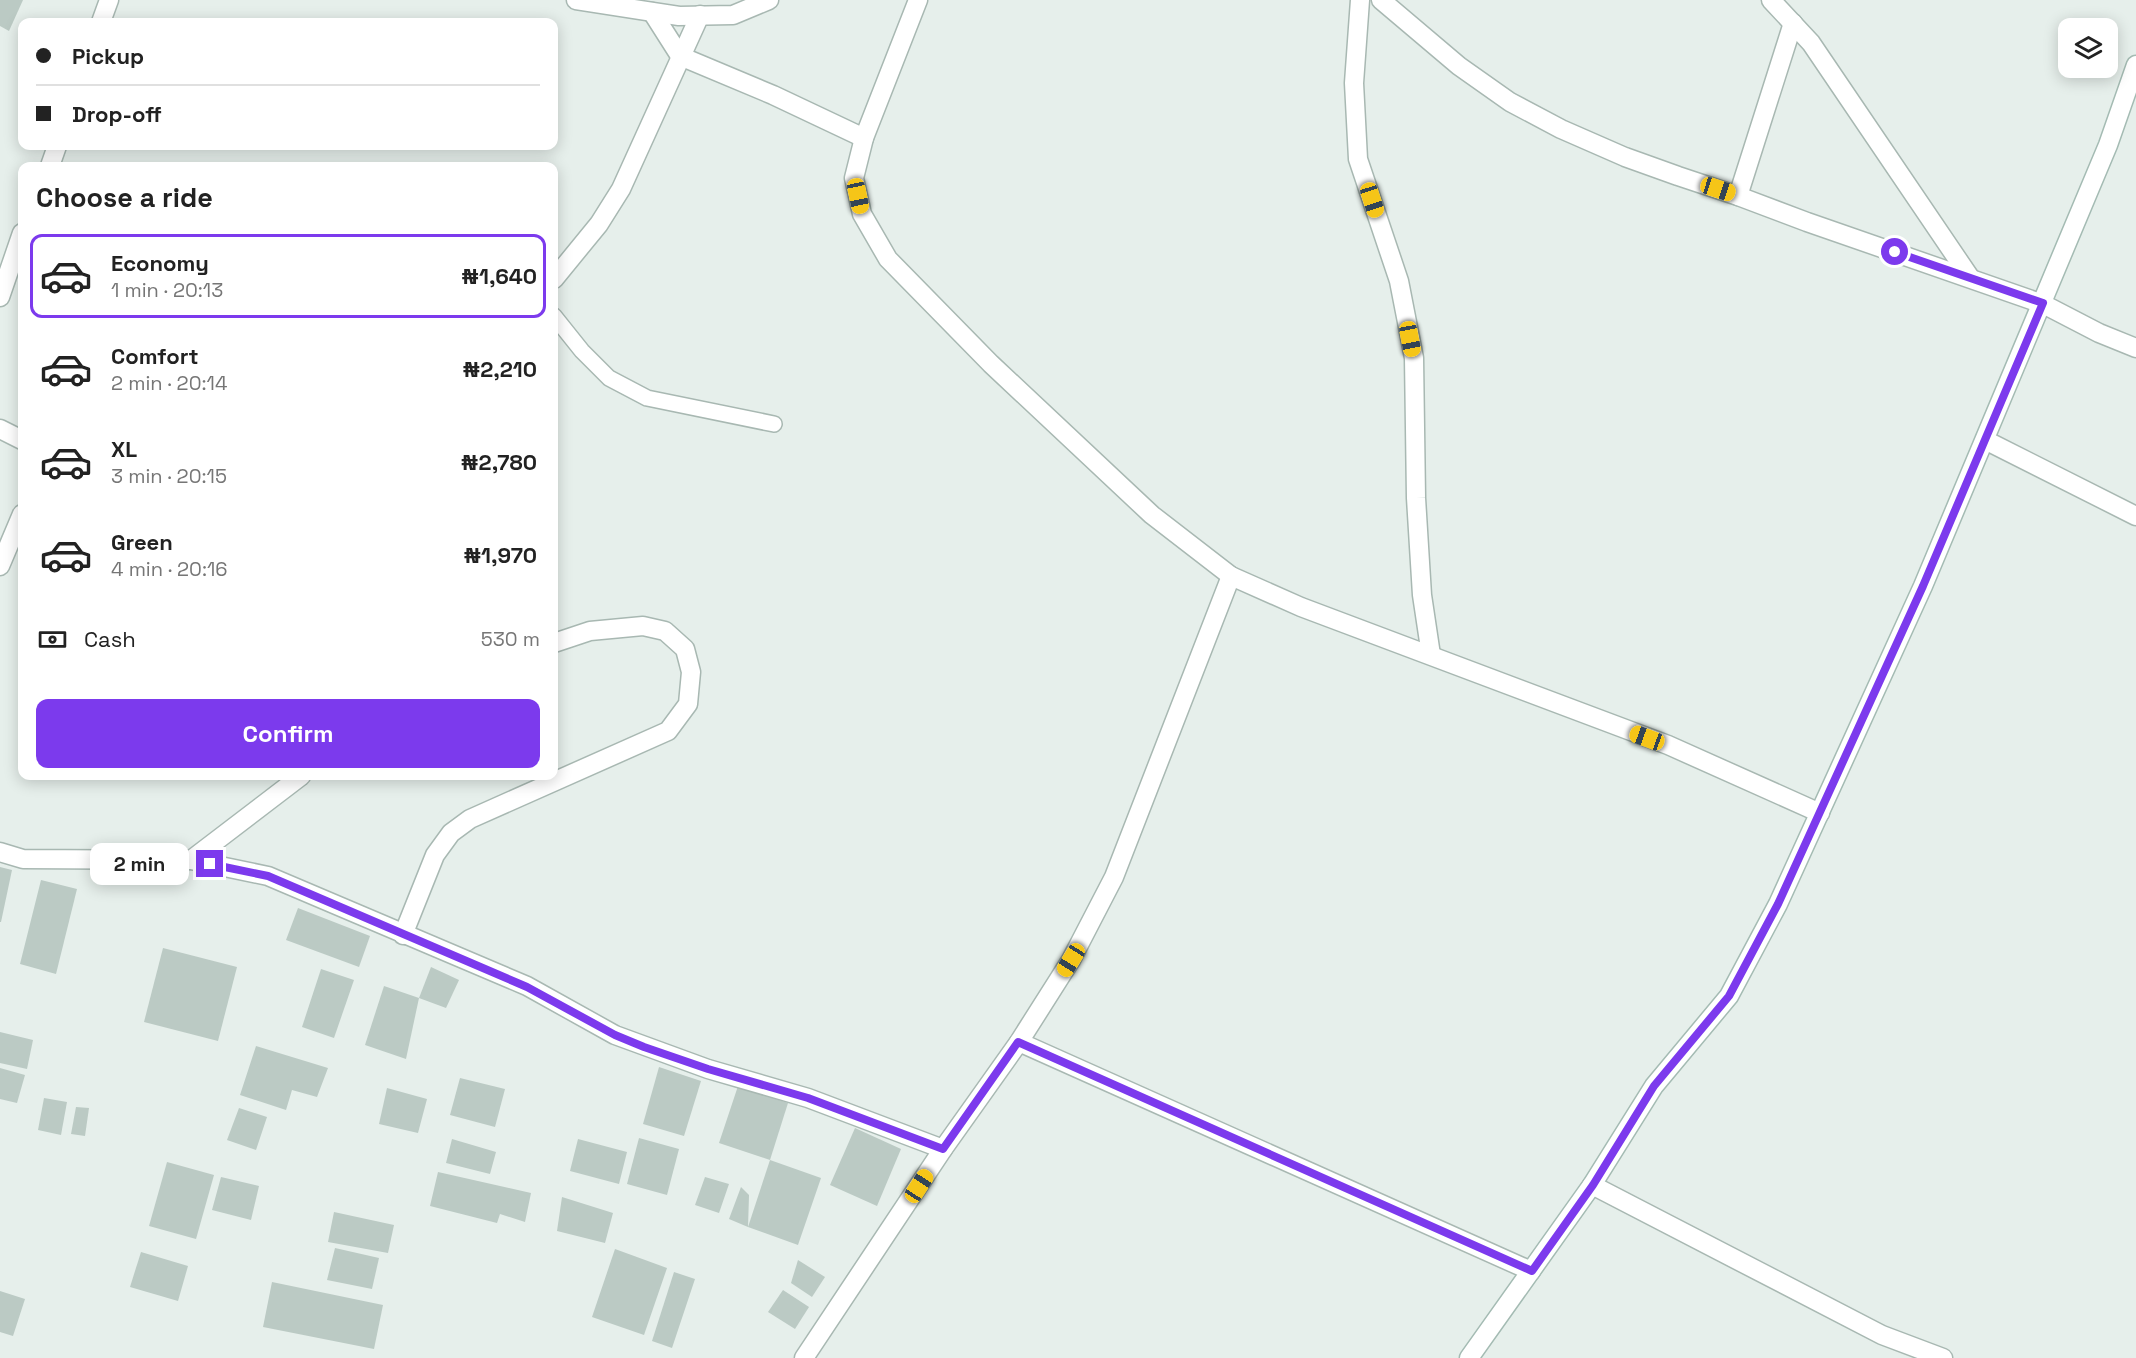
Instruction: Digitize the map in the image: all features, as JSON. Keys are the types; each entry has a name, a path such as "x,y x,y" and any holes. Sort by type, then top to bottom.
{"street":[{"path":"102,18 109,0"},
{"path":"576,0 680,16 734,15 769,0"},
{"path":"918,0 864,138 854,178 862,214 888,259 991,364 1152,515 1231,576 1300,607 1668,745 1820,813"},
{"path":"1360,0 1354,83 1358,159 1399,281 1414,358 1416,498 1422,595 1431,655"},
{"path":"1381,0 1459,66 1510,102 1561,129 1625,157 2043,303 2099,333 2136,348"},
{"path":"1771,0 1811,43 1969,276"},
{"path":"652,12 680,56 773,95 864,138"},
{"path":"558,274 599,224 621,189 700,15"},
{"path":"1738,195 1793,23"},
{"path":"1469,1358 1593,1185 1654,1086 1729,996 1778,904 1923,586 2108,145 2136,65"},
{"path":"0,297 18,245"},
{"path":"0,429 18,438"},
{"path":"1985,440 2136,516"},
{"path":"0,566 13,522"},
{"path":"804,1358 1071,960 1114,877 1231,576"},
{"path":"558,642 590,631 644,626 665,631 685,649 691,672 688,704 668,731 558,780"},
{"path":"191,860 296,780"},
{"path":"403,935 435,855 451,833 470,819 558,780"},
{"path":"0,852 23,859 191,860 268,876 527,987 634,1043 708,1069 808,1098 943,1149"},
{"path":"1018,1042 1532,1271"},
{"path":"1593,1185 1882,1335 1943,1358"}],"lane":[{"path":"558,321 582,351 609,378 647,398 774,424"}],"building":[{"path":"0,0 23,0 9,31 0,26"},
{"path":"0,867 12,870 1,922 0,922"},
{"path":"41,880 77,889 56,974 20,964"},
{"path":"298,908 370,936 359,967 286,940"},
{"path":"163,948 237,967 218,1041 144,1022"},
{"path":"431,967 459,980 446,1008 419,998"},
{"path":"321,969 354,980 334,1038 302,1027"},
{"path":"384,986 419,998 406,1059 365,1045"},
{"path":"0,1032 33,1040 27,1069 0,1063"},
{"path":"256,1046 328,1068 317,1097 292,1090 286,1110 240,1095"},
{"path":"659,1067 701,1081 684,1136 643,1124"},
{"path":"0,1068 25,1075 17,1103 0,1099"},
{"path":"460,1078 505,1089 495,1127 450,1115"},
{"path":"738,1086 788,1103 770,1160 719,1143"},
{"path":"387,1088 427,1099 418,1133 379,1124"},
{"path":"44,1098 67,1102 61,1135 38,1130"},
{"path":"76,1107 89,1108 85,1136 71,1134"},
{"path":"239,1108 267,1117 256,1150 227,1140"},
{"path":"855,1128 901,1149 877,1206 830,1185"},
{"path":"639,1138 679,1149 667,1195 627,1184"},
{"path":"452,1139 496,1152 490,1174 446,1163"},
{"path":"578,1139 627,1152 619,1184 570,1171"},
{"path":"770,1160 821,1178 798,1245 748,1227"},
{"path":"167,1162 214,1175 196,1239 149,1226"},
{"path":"438,1172 531,1193 525,1222 500,1214 497,1223 430,1206"},
{"path":"221,1177 259,1186 251,1220 212,1210"},
{"path":"705,1177 729,1184 719,1213 695,1205"},
{"path":"741,1187 749,1195 748,1227 729,1219"},
{"path":"562,1197 613,1213 605,1243 557,1231"},
{"path":"334,1212 394,1225 388,1253 328,1242"},
{"path":"335,1248 379,1258 372,1289 327,1280"},
{"path":"615,1249 667,1268 644,1335 592,1317"},
{"path":"141,1252 188,1266 178,1301 130,1287"},
{"path":"798,1260 825,1277 812,1297 791,1283"},
{"path":"674,1272 695,1279 672,1348 652,1341"},
{"path":"272,1282 383,1305 374,1349 263,1327"},
{"path":"783,1290 809,1307 795,1329 768,1312"},
{"path":"0,1291 25,1299 13,1336 0,1332"}],"route":[{"path":"210,864 268,876 527,987 615,1035 644,1047 708,1069 808,1098 943,1149 1018,1042 1532,1271 1593,1185 1654,1086 1729,996 1778,904 1923,586 2043,303 1895,252"}]}
